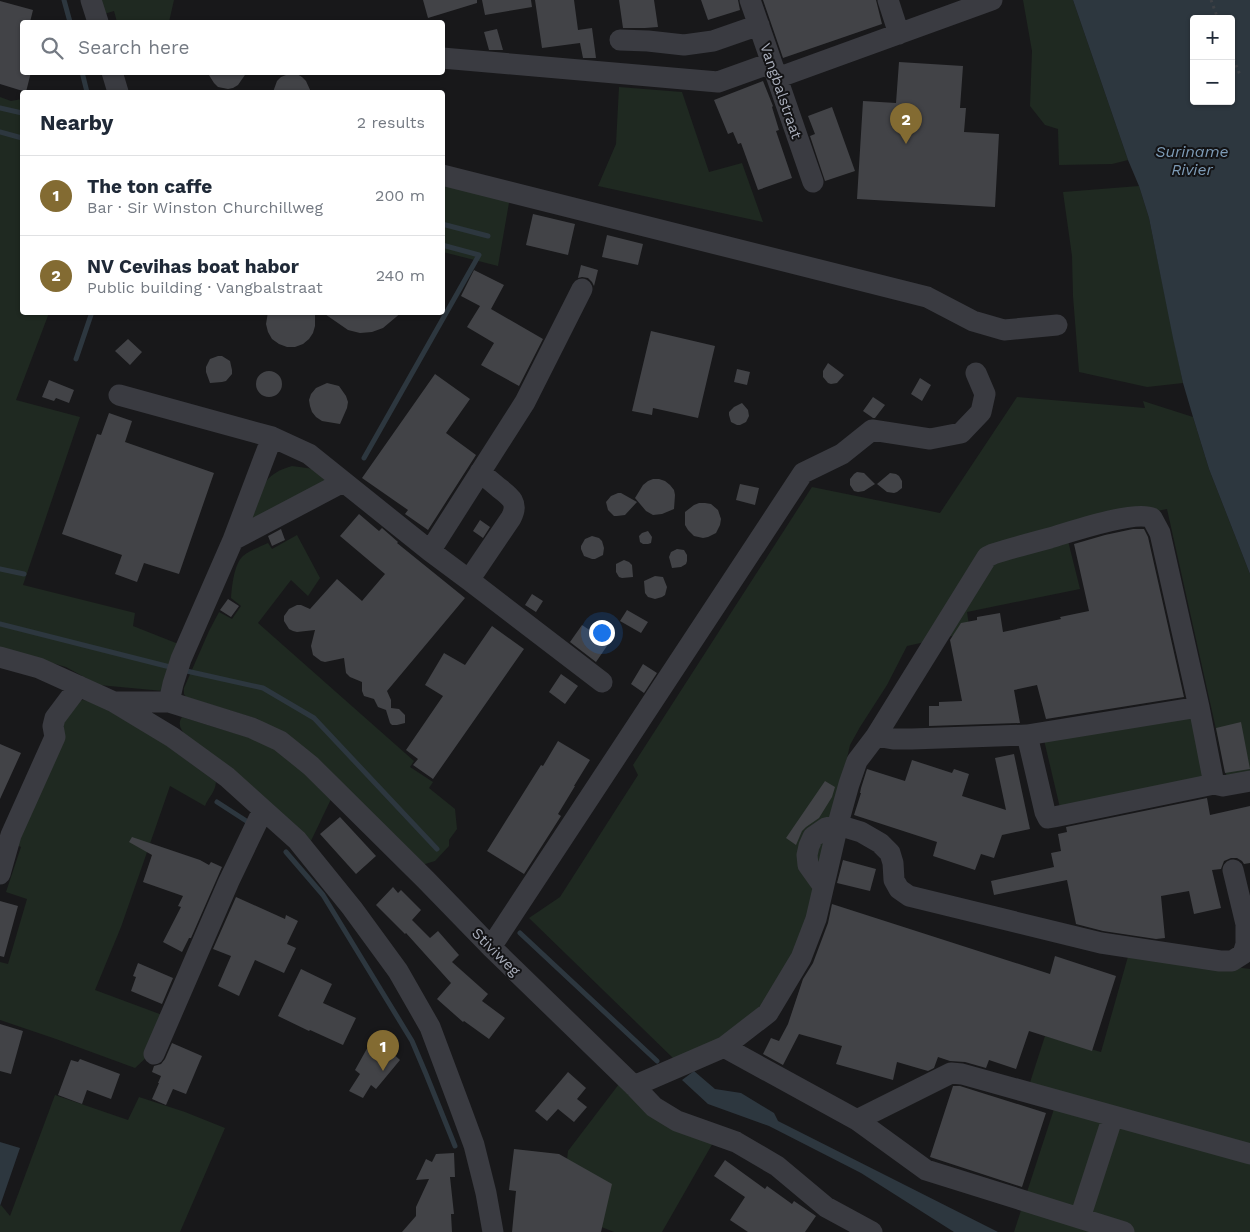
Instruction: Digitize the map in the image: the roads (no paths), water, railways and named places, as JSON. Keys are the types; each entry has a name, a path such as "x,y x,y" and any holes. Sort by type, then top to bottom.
{"street":[{"path":"91,0 97,20"},
{"name":"Vangbalstraat","path":"750,0 813,182"},
{"path":"888,0 899,34"},
{"path":"445,58 718,82 774,70 899,34 992,0"},
{"path":"620,40 684,45 713,41 759,25"},
{"path":"113,75 117,90"},
{"path":"445,176 927,297 972,321 1004,330 1057,325"},
{"path":"430,551 525,402 582,289"},
{"path":"491,947 803,473 842,454 872,430 930,439 961,433 981,412 985,394 976,373"},
{"path":"119,395 272,437 308,454 430,551 602,682"},
{"path":"171,693 181,659 233,540 272,437"},
{"path":"470,580 514,513 513,500 509,495 480,472"},
{"path":"233,540 343,482"},
{"path":"634,1086 724,1047 768,1013 801,958 816,918 838,825 857,761 876,736 987,557 1094,525 1147,515 1152,518 1160,533 1199,707 1214,784"},
{"path":"0,657 39,668 114,702 172,737 227,777 297,840 352,908 398,971 430,1027 474,1145 486,1193 492,1232"},
{"path":"0,874 11,835 8,821 55,737 53,726 55,718 78,686"},
{"name":"Stiviweg","path":"114,702 171,693 280,741 310,766 654,1107 677,1121 736,1142 777,1166 826,1206 872,1232"},
{"path":"876,736 893,739 912,739 1027,735 1199,707"},
{"path":"1027,735 1048,818 1214,784 1223,786 1250,781"},
{"path":"154,1054 228,881 263,810"},
{"path":"838,825 861,832 880,843 890,853 894,880 899,889 909,896 1101,943 1220,961 1232,961 1242,954 1246,944 1246,924 1233,870"},
{"path":"724,1047 857,1120 926,1170 1124,1232"},
{"path":"857,1120 952,1073 962,1074 1250,1154"},
{"path":"1080,1218 1113,1116"}],"water":[{"name":"Suriname Rivier","path":"1073,0 1250,0 1250,574 1209,469 1183,383 1149,218 1128,160"},
{"path":"694,1071 715,1089 741,1093 774,1113 778,1121 998,1232 954,1232 861,1173 769,1126 708,1104 682,1080"},
{"path":"0,1142 20,1148 0,1206"}],"waterway":[{"path":"64,0 69,20"},
{"path":"83,75 86,90"},
{"path":"0,108 20,113"},
{"path":"0,132 20,137"},
{"path":"445,225 488,236"},
{"path":"364,458 479,255 445,246"},
{"path":"76,359 91,315"},
{"path":"0,569 24,574"},
{"path":"0,624 174,668"},
{"path":"182,670 263,688 314,718 437,849"},
{"path":"217,802 251,824"},
{"path":"286,852 323,895 412,1041 455,1146"},
{"path":"520,933 657,1061"}],"place":[{"name":"NV Cevihas boat habor","path":"906,144"},
{"name":"The ton caffe","path":"383,1071"}]}
